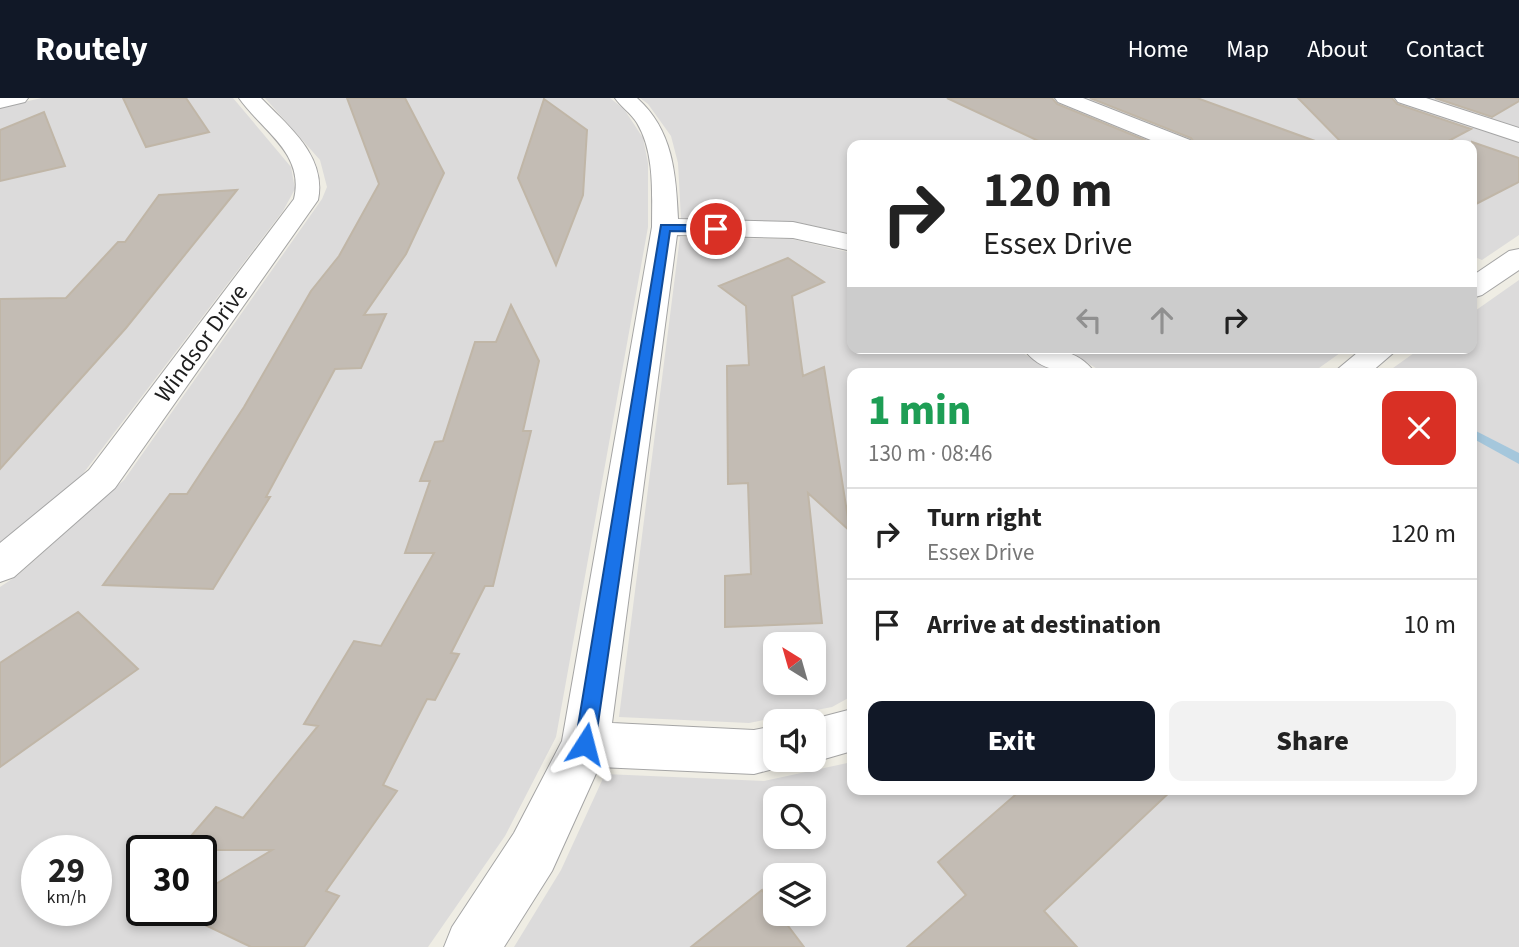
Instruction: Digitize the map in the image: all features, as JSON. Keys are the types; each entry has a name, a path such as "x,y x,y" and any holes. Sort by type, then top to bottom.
{"street":[{"path":"0,102 18,98"},
{"name":"Windsor Drive","path":"0,566 102,478 306,200 311,188 306,164 249,98"},
{"path":"472,947 533,852 585,744 665,227 663,163 656,137 636,107 625,98"},
{"path":"1065,98 1170,140"},
{"path":"1405,98 1519,135"},
{"path":"665,227 793,230 847,242"},
{"path":"1479,276 1519,257"},
{"path":"1048,354 1071,368"},
{"path":"1356,368 1376,354"},
{"path":"826,737 847,731"},
{"path":"585,744 763,750"}],"shaded area":[{"path":"42,98 233,98 291,167 295,189 283,211 82,475 0,544 0,107"},
{"path":"265,98 610,98 624,109 643,138 648,163 648,227 556,737 505,836 428,947 0,947 0,587 18,575 124,480 322,199 327,187 320,160"},
{"path":"640,98 1050,98 1153,140 847,140 847,233 796,222 681,219 678,163 671,136 648,104"},
{"path":"1081,98 1389,98 1519,140 1519,235 1482,260 1477,258 1477,140 1186,140"},
{"path":"1420,98 1519,98 1519,129"},
{"path":"680,237 792,239 847,252 847,354 1025,354 1047,368 847,368 847,699 822,709 763,709 763,720 749,723 619,717"},
{"path":"1519,280 1519,947 514,947 561,870 605,774 764,781 806,772 826,772 826,768 847,763 847,795 1477,795 1477,368 1393,368 1413,354 1477,354 1477,309"},
{"path":"1073,354 1339,354 1319,368 1096,368"}],"building":[{"path":"123,98 186,98 209,132 146,147"},
{"path":"347,98 405,98 444,173 406,254 364,315 386,314 361,368 335,369 266,497 270,497 213,589 103,585 170,494 187,494 244,407 311,291 339,256 379,184"},
{"path":"947,98 1052,98 1057,104 1145,140 1036,140"},
{"path":"1090,98 1197,98 1312,140 1192,140"},
{"path":"1298,98 1392,98 1397,104 1471,129 1450,140 1339,140"},
{"path":"1435,98 1519,98 1519,101 1492,117"},
{"path":"544,99 587,130 583,195 556,265 518,178"},
{"path":"44,112 65,166 0,181 0,130"},
{"path":"1477,144 1519,158 1519,182 1477,203"},
{"path":"237,190 126,328 0,469 0,299 66,298 118,242 125,242 159,195"},
{"path":"788,258 824,282 792,296 803,376 824,367 847,512 847,528 808,493 822,623 725,627 725,576 751,574 748,483 728,484 727,366 749,365 746,306 719,286"},
{"path":"511,305 539,361 523,431 531,431 493,586 485,586 451,653 459,654 435,700 427,699 383,785 397,791 326,891 339,896 304,947 251,947 207,926 217,926 217,883 272,850 217,850 217,835 192,835 216,807 243,818 318,726 304,724 354,641 381,646 434,553 405,553 430,481 420,481 435,442 443,441 475,342 496,342"},
{"path":"78,612 138,669 0,767 0,663"},
{"path":"1015,795 1167,795 1044,911 1077,947 907,947 966,895 938,862"},
{"path":"762,890 763,926 788,926 804,947 691,947"}],"waterway":[{"path":"1477,436 1519,459"}],"route":[{"path":"585,744 665,227 716,229"}]}
